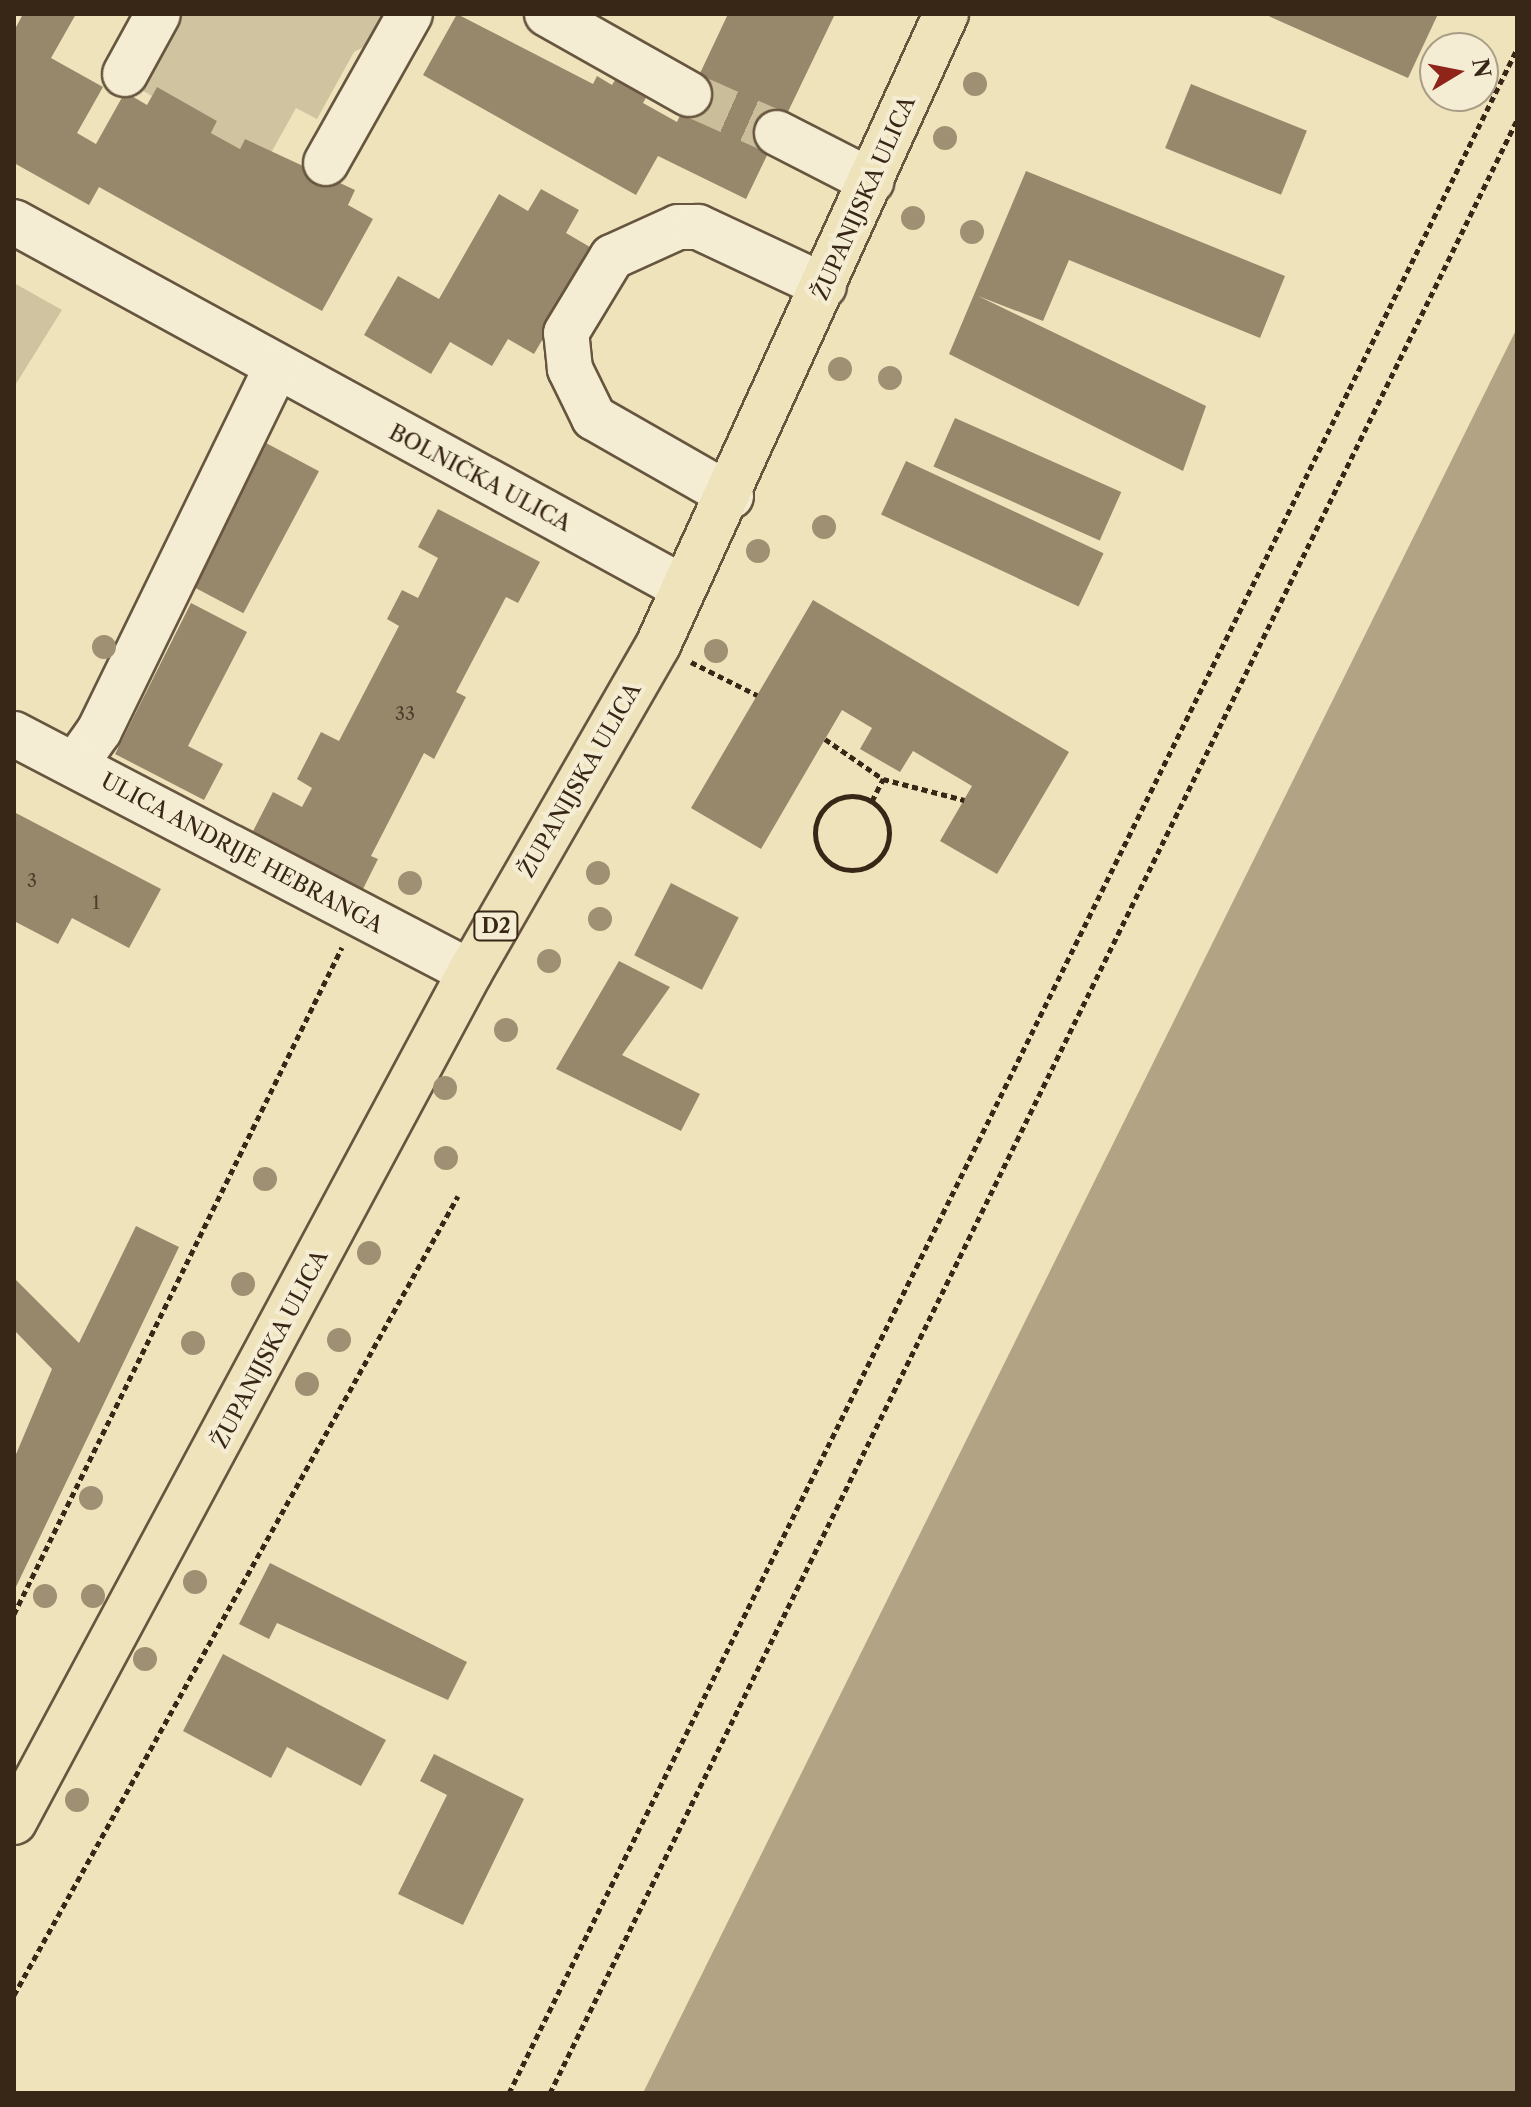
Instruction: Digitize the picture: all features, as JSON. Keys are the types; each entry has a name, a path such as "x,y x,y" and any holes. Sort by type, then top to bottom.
{"main road":[{"name":"ŽUPANIJSKA ULICA","path":"14,1822 470,972 658,645 731,496 946,14"}],"street":[{"path":"125,74 158,14"},
{"path":"326,163 410,14"},
{"path":"547,14 689,94"},
{"path":"777,133 871,181"},
{"name":"BOLNIČKA ULICA","path":"14,222 276,368 684,588"},
{"path":"731,496 594,418 570,369 566,333 612,257 678,227 698,227 824,286"},
{"path":"75,765 99,731 276,368"},
{"name":"ULICA ANDRIJE HEBRANGA","path":"14,734 470,972"}],"path":[{"path":"509,2093 1517,49"},
{"path":"550,2093 1517,120"},
{"path":"658,645 757,695"},
{"path":"825,739 883,779 964,800"},
{"path":"872,801 883,779"},
{"path":"836,799 872,801 889,825 883,855 871,865 840,868 818,847 819,816 836,799"},
{"path":"14,1614 359,913"},
{"path":"14,1995 458,1196"}],"shaded area":[{"path":"174,14 388,14 369,44 354,52 317,119 296,108 271,153 245,139 240,149 211,133 217,121 157,88 152,96 135,86"},
{"path":"14,283 62,310 14,387"},
{"path":"1517,328 1517,2093 643,2093"}],"building":[{"path":"23,14 76,14 51,58 103,87 77,133 96,144 125,92 147,105 157,87 217,121 211,133 240,149 245,139 355,190 348,205 373,219 322,311 99,187 89,205 14,163 14,31"},
{"path":"457,14 593,84 597,76 612,85 622,68 653,85 643,103 677,122 728,14 835,14 746,199 658,156 636,195 423,75"},
{"path":"1264,14 1438,14 1430,32 1419,32 1419,55 1408,78"},
{"path":"1191,84 1307,131 1281,195 1165,148"},
{"path":"1026,171 1285,276 1260,338 1069,260 1043,321 978,296 1206,406 1183,471 949,354"},
{"path":"541,189 579,210 566,233 595,250 534,354 508,339 492,366 450,342 431,374 364,335 398,276 439,299 499,194 528,211"},
{"path":"955,418 1121,492 1100,540 933,466"},
{"path":"266,443 319,471 243,613 190,585"},
{"path":"906,461 1104,553 1079,607 881,514"},
{"path":"438,509 540,562 518,603 506,597 456,692 466,697 434,759 424,753 371,856 378,859 360,895 250,837 273,792 302,807 312,788 297,779 321,732 339,741 399,626 387,619 402,590 418,598 438,558 418,547"},
{"path":"813,600 1069,752 997,874 940,841 972,786 913,751 900,772 860,749 872,728 842,710 761,849 691,808"},
{"path":"191,603 247,632 188,746 223,764 204,800 115,754"},
{"path":"14,812 161,889 129,948 72,918 58,944 14,921"},
{"path":"671,883 739,918 702,990 634,955"},
{"path":"619,961 670,987 622,1055 700,1094 681,1131 556,1069"},
{"path":"136,1226 179,1247 14,1591 14,1459 52,1369 14,1330 14,1278 79,1343"},
{"path":"270,1563 467,1662 448,1700 277,1623 269,1639 239,1624"},
{"path":"223,1654 386,1740 361,1786 287,1747 271,1778 183,1731"},
{"path":"434,1754 524,1799 463,1925 398,1894 447,1795 420,1781"}],"tunnel":[{"path":"689,94 777,133"}]}
